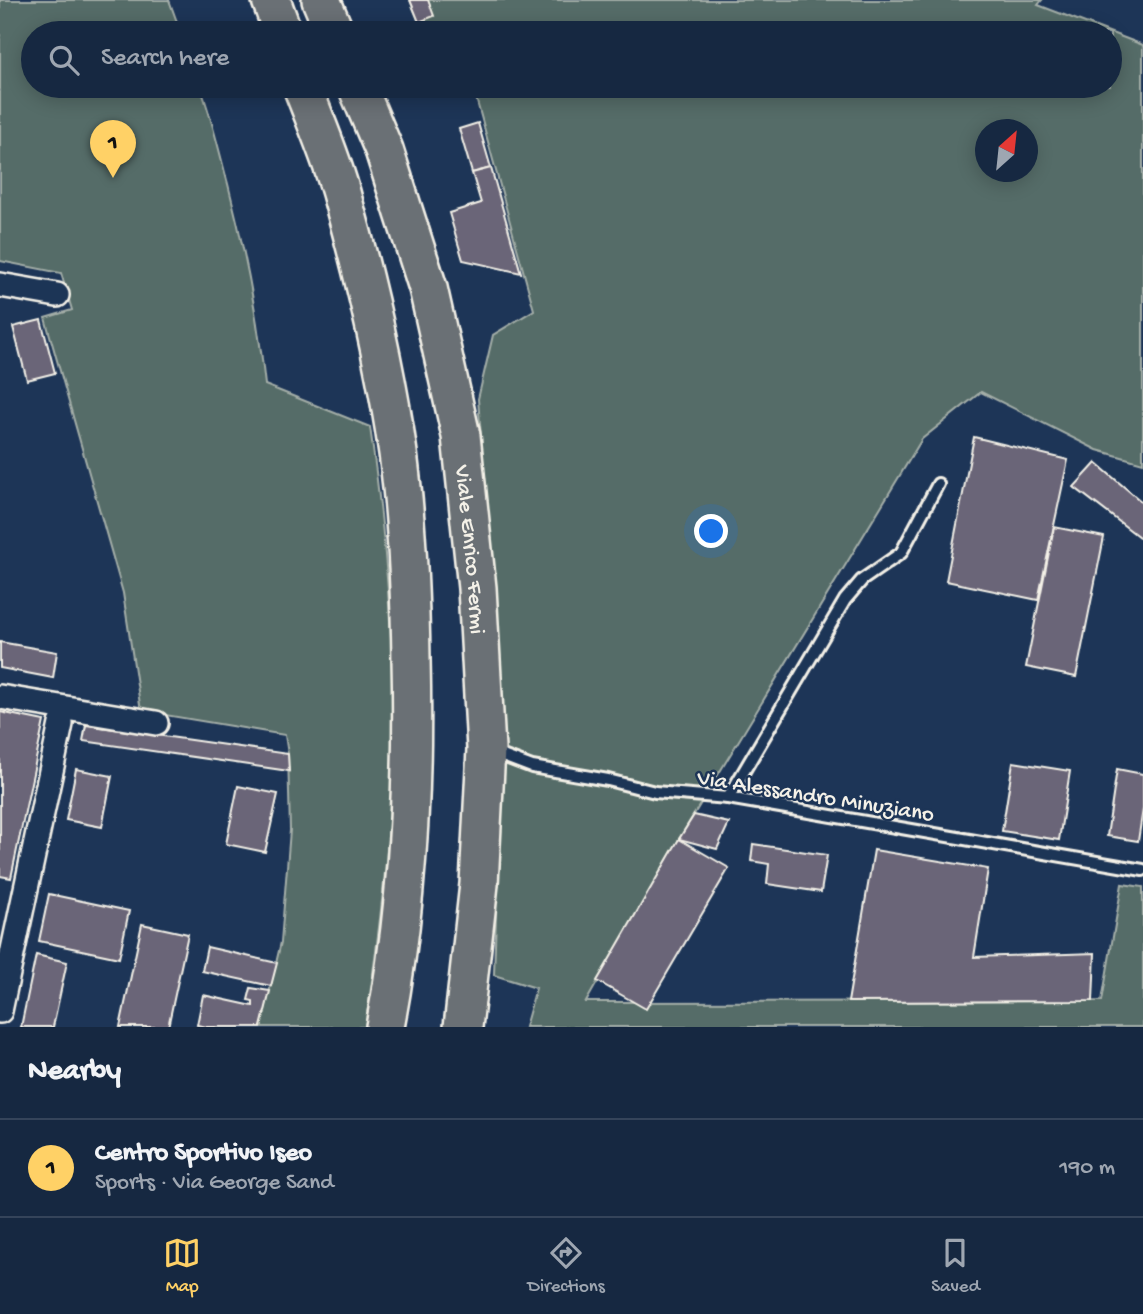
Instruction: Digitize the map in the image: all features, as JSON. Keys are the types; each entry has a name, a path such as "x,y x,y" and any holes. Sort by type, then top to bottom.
{"highway":[{"path":"271,0 279,21"},
{"path":"321,0 330,21"},
{"path":"306,98 342,197 375,328 397,453 410,583 410,825 394,976 385,1027"},
{"name":"Viale Enrico Fermi","path":"362,98 384,150 428,288 461,436 477,588 486,750 479,884 463,1027"}],"street":[{"path":"0,285 57,295"},
{"path":"0,697 156,723"},
{"path":"0,1011 61,724"}],"lane":[{"path":"728,798 845,600 862,580 901,553 938,484"},
{"name":"Via Alessandro Minuziano","path":"486,750 532,767 608,780 655,792 728,798 1143,870"}],"green space":[{"path":"0,0 169,0 177,21 21,21 21,98 204,98 240,234 255,309 265,385 370,427 389,600 393,744 386,866 365,1027 261,1027 281,942 290,830 285,735 141,711 123,593 45,318 72,310 61,273 0,261"},
{"path":"410,0 1042,0 1038,5 1080,21 419,21"},
{"path":"1122,37 1143,45 1143,463 1097,450 981,392 922,439 679,839 586,1002 1102,1001 1122,884 1143,887 1143,1027 525,1027 536,988 494,975 503,709 478,399 493,335 534,310 476,98 1122,98"}],"building":[{"path":"410,0 428,0 434,16 419,21"},
{"path":"478,123 491,168 472,173 459,129"},
{"path":"491,168 521,273 463,260 449,213 481,203 472,173"},
{"path":"41,320 55,373 27,380 13,327"},
{"path":"974,437 1068,460 1038,600 946,581"},
{"path":"1096,463 1143,503 1143,540 1074,487"},
{"path":"1054,527 1104,537 1076,677 1026,667"},
{"path":"0,642 57,652 53,678 0,668"},
{"path":"0,712 44,721 11,878 0,876"},
{"path":"86,725 288,754 289,771 83,741"},
{"path":"1013,762 1070,771 1059,840 1002,831"},
{"path":"76,769 112,776 102,827 66,820"},
{"path":"1117,769 1143,774 1143,809 1138,841 1107,836"},
{"path":"238,786 278,794 265,852 226,844"},
{"path":"694,815 729,823 717,849 679,839"},
{"path":"679,839 729,868 646,1009 597,981"},
{"path":"753,844 827,855 821,892 767,884 769,864 751,861"},
{"path":"874,850 988,869 974,957 1095,953 1093,1001 848,1002"},
{"path":"49,894 129,911 119,958 39,941"},
{"path":"142,924 188,934 168,1027 120,1027"},
{"path":"207,947 277,963 271,986 202,971"},
{"path":"36,955 67,962 53,1027 21,1027"},
{"path":"251,988 270,991 261,1027 197,1025 203,995 253,1006 253,1001 248,1000"}],"place":[{"name":"Centro Sportivo Iseo","path":"113,178"}]}
